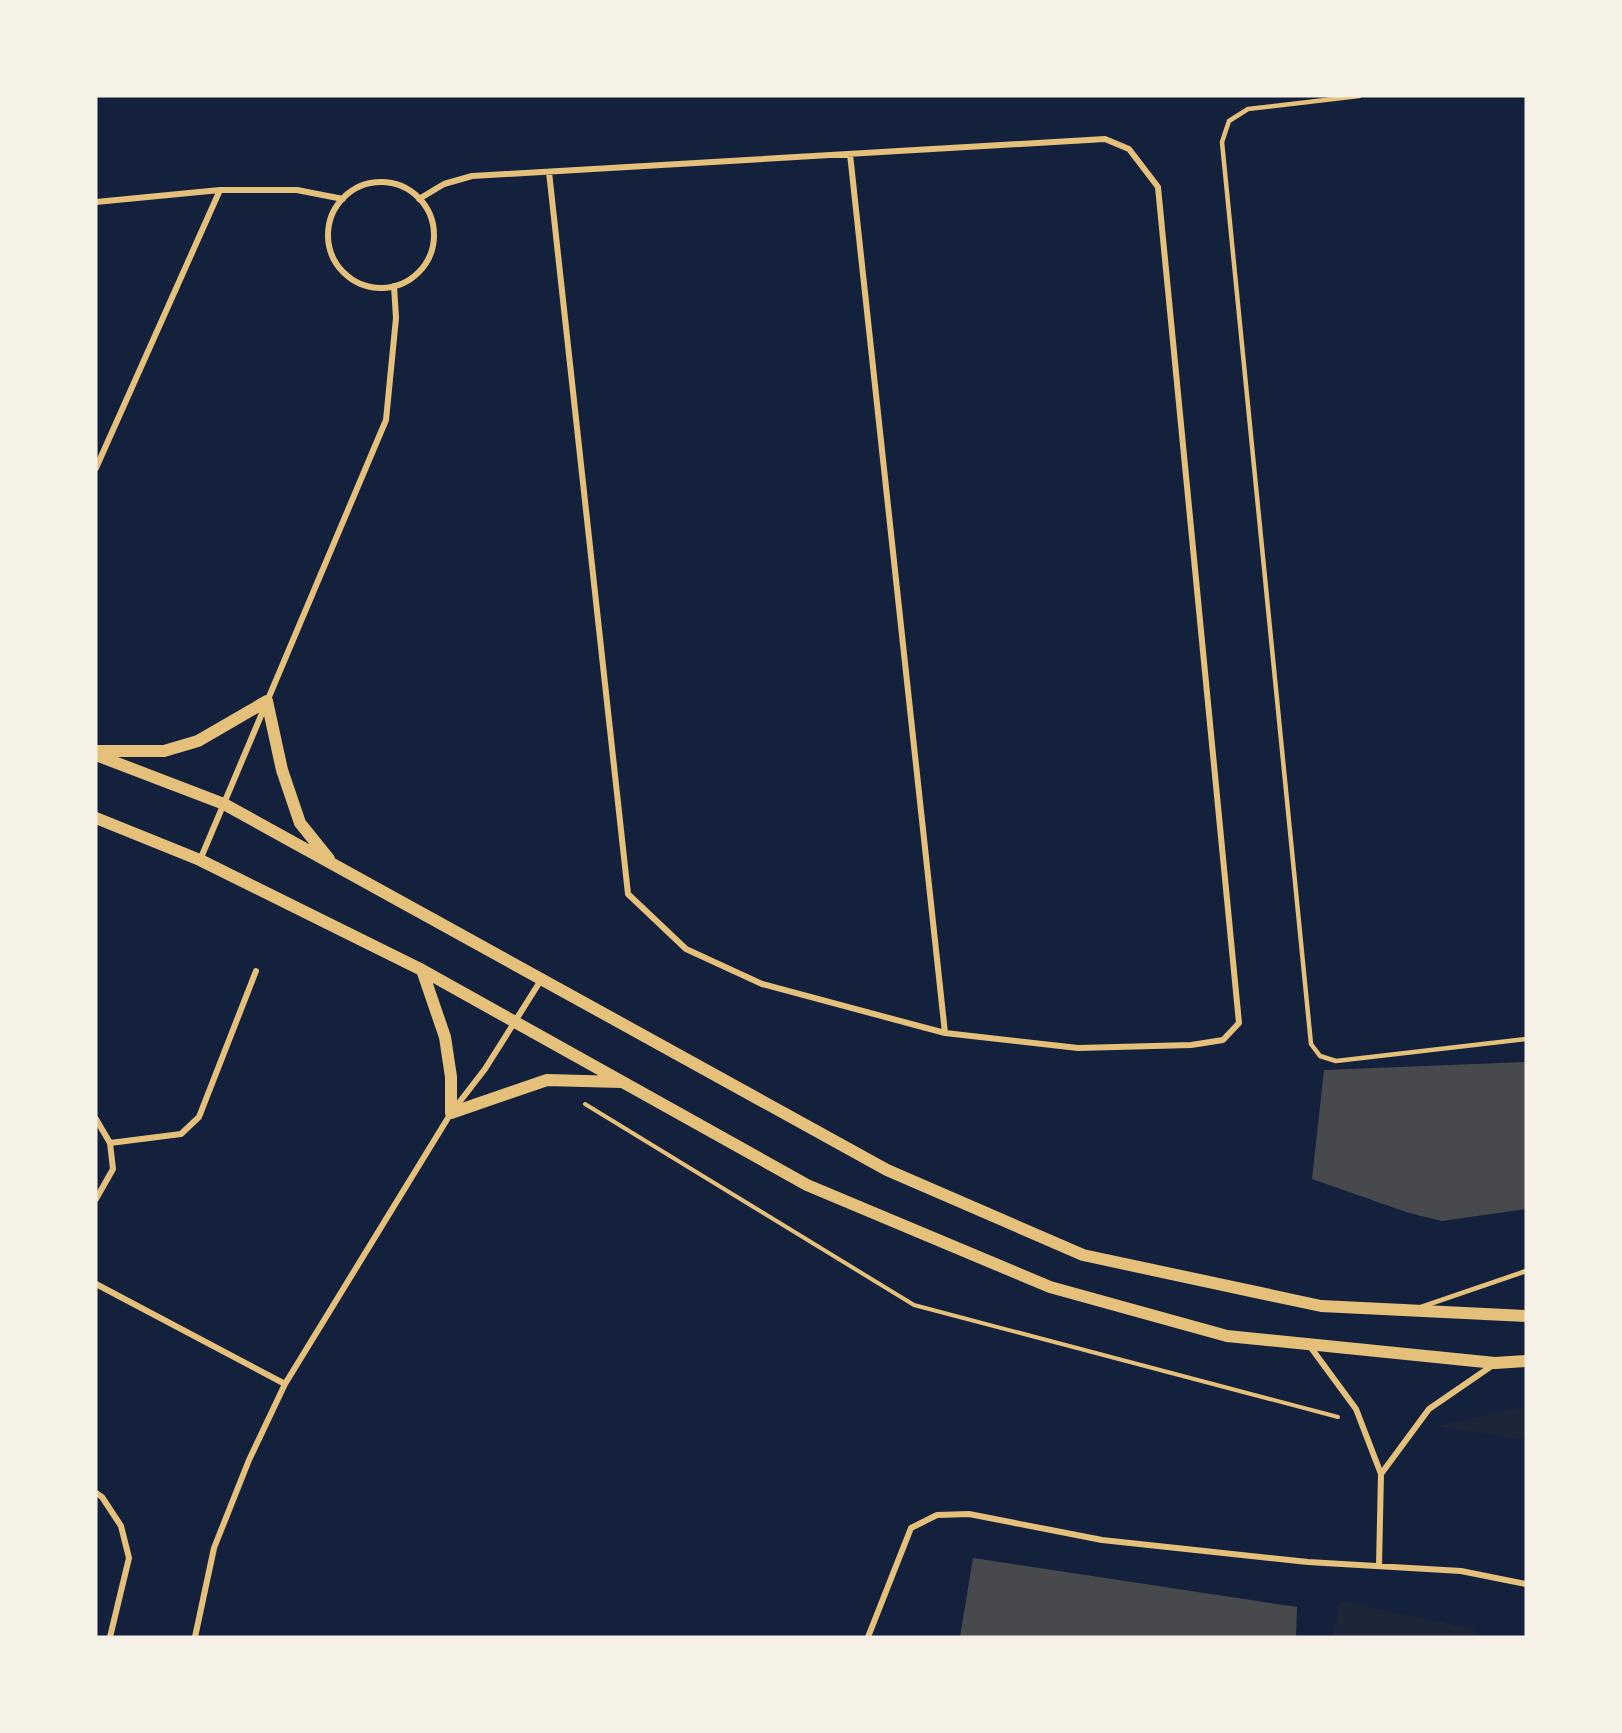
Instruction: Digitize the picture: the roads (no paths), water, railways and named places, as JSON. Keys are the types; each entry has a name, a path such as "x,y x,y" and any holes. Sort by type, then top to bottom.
{"main road":[{"path":"96,753 165,751 198,741 267,701 282,770 300,823 333,864"},
{"path":"96,753 224,804 886,1170 1083,1255 1320,1306 1526,1316"},
{"path":"96,818 200,860 422,970 807,1185 1050,1287 1227,1335 1495,1363 1526,1361"},
{"path":"422,970 445,1037 451,1077 451,1113 547,1080 625,1083"}],"street":[{"path":"419,199 444,184 472,176 1105,139 1129,148 1158,187 1239,1023 1223,1040 1191,1045 1078,1048 945,1033 762,984 686,949 628,894 549,172"},
{"path":"850,154 945,1033"},
{"path":"380,181 398,184 414,193 426,206 433,223 434,240 429,258 418,272 404,282 387,287 370,286 354,280 341,269 332,254 328,238 329,221 336,206 343,199 363,184 380,181"},
{"path":"96,202 220,190 297,190 343,199"},
{"path":"96,468 220,190"},
{"path":"200,860 386,420 396,318 394,286"},
{"path":"110,1143 182,1134 199,1117 256,971"},
{"path":"195,1637 214,1548 249,1460 285,1384 451,1113 485,1069 541,981"},
{"path":"96,1119 110,1143 113,1169 96,1199"},
{"path":"96,1284 285,1384"},
{"path":"1309,1344 1356,1409 1381,1474 1379,1566"},
{"path":"1381,1474 1429,1409 1495,1363"},
{"path":"96,1494 102,1497 121,1526 129,1558 110,1637"},
{"path":"868,1637 911,1528 937,1515 969,1515 1114,1541 1296,1561 1461,1571 1526,1584"}],"lane":[{"path":"1359,96 1248,109 1229,121 1222,142 1311,1044 1320,1056 1336,1061 1526,1039"},
{"path":"1410,1311 1526,1271"}]}
